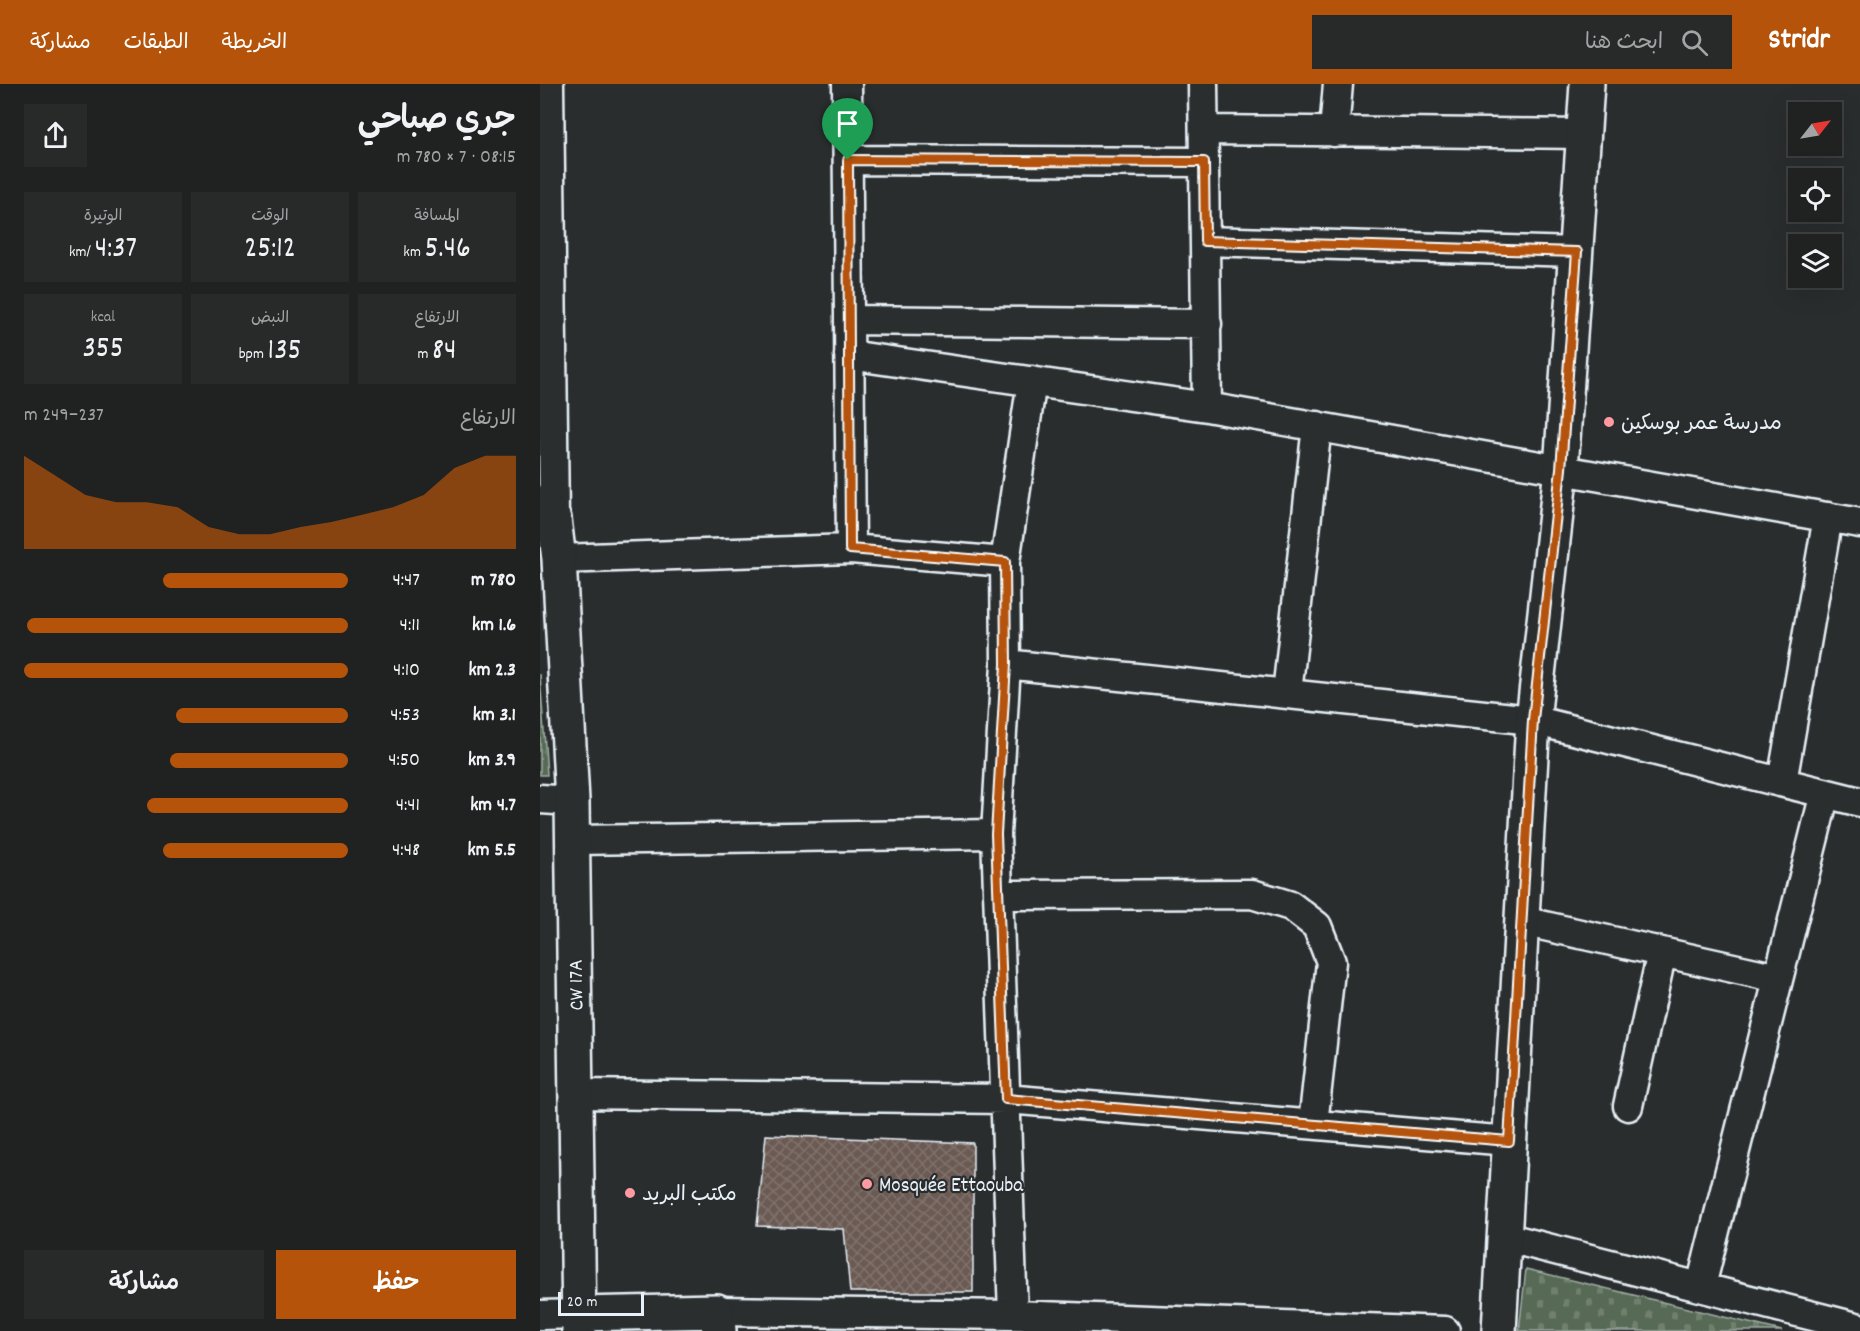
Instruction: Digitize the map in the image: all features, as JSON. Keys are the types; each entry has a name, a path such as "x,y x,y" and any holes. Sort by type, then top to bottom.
{"street":[{"path":"545,513 549,84"},
{"path":"847,84 850,549"},
{"path":"1203,84 1208,407"},
{"path":"1334,132 1338,84"},
{"path":"1499,1331 1533,720 1561,469 1586,134 1587,84"},
{"path":"1204,130 1586,134"},
{"path":"848,160 1204,162"},
{"path":"1205,241 1577,252"},
{"path":"849,320 1207,324"},
{"path":"849,355 1208,407 1860,523"},
{"path":"1013,1315 996,834 1006,664 1005,562 1032,381"},
{"path":"1287,693 1317,426"},
{"name":"CW 17A","path":"545,513 559,559 572,801 579,1323"},
{"path":"1782,782 1828,517"},
{"path":"559,559 850,549 1005,562"},
{"path":"1006,664 1533,720 1860,802"},
{"path":"1701,1286 1825,793"},
{"path":"540,799 572,801"},
{"path":"573,840 996,834"},
{"path":"998,895 1252,894 1291,906 1317,926 1331,962 1314,1124"},
{"path":"1522,921 1778,978"},
{"path":"1628,1106 1662,952"},
{"path":"576,1094 1006,1099 1509,1141"},
{"path":"1504,1237 1860,1328"},
{"path":"540,1315 579,1323 1013,1315 1445,1331"}],"green space":[{"path":"540,674 547,775 540,775"},
{"path":"1526,1269 1782,1331 1519,1331"}],"building":[{"name":"Mosquée Ettaouba","path":"766,1135 973,1143 973,1292 850,1292 844,1229 757,1226"}],"place":[{"name":"مدرسة عمر بوسكين","path":"1609,422"},
{"name":"Mosquée Ettaouba","path":"867,1184"},
{"name":"مكتب البريد","path":"630,1193"}],"route":[{"path":"848,160 1204,162 1205,241 1577,252 1561,469 1533,720 1509,1141 1006,1099 996,834 1006,664 1005,562 850,549 848,160"}]}
